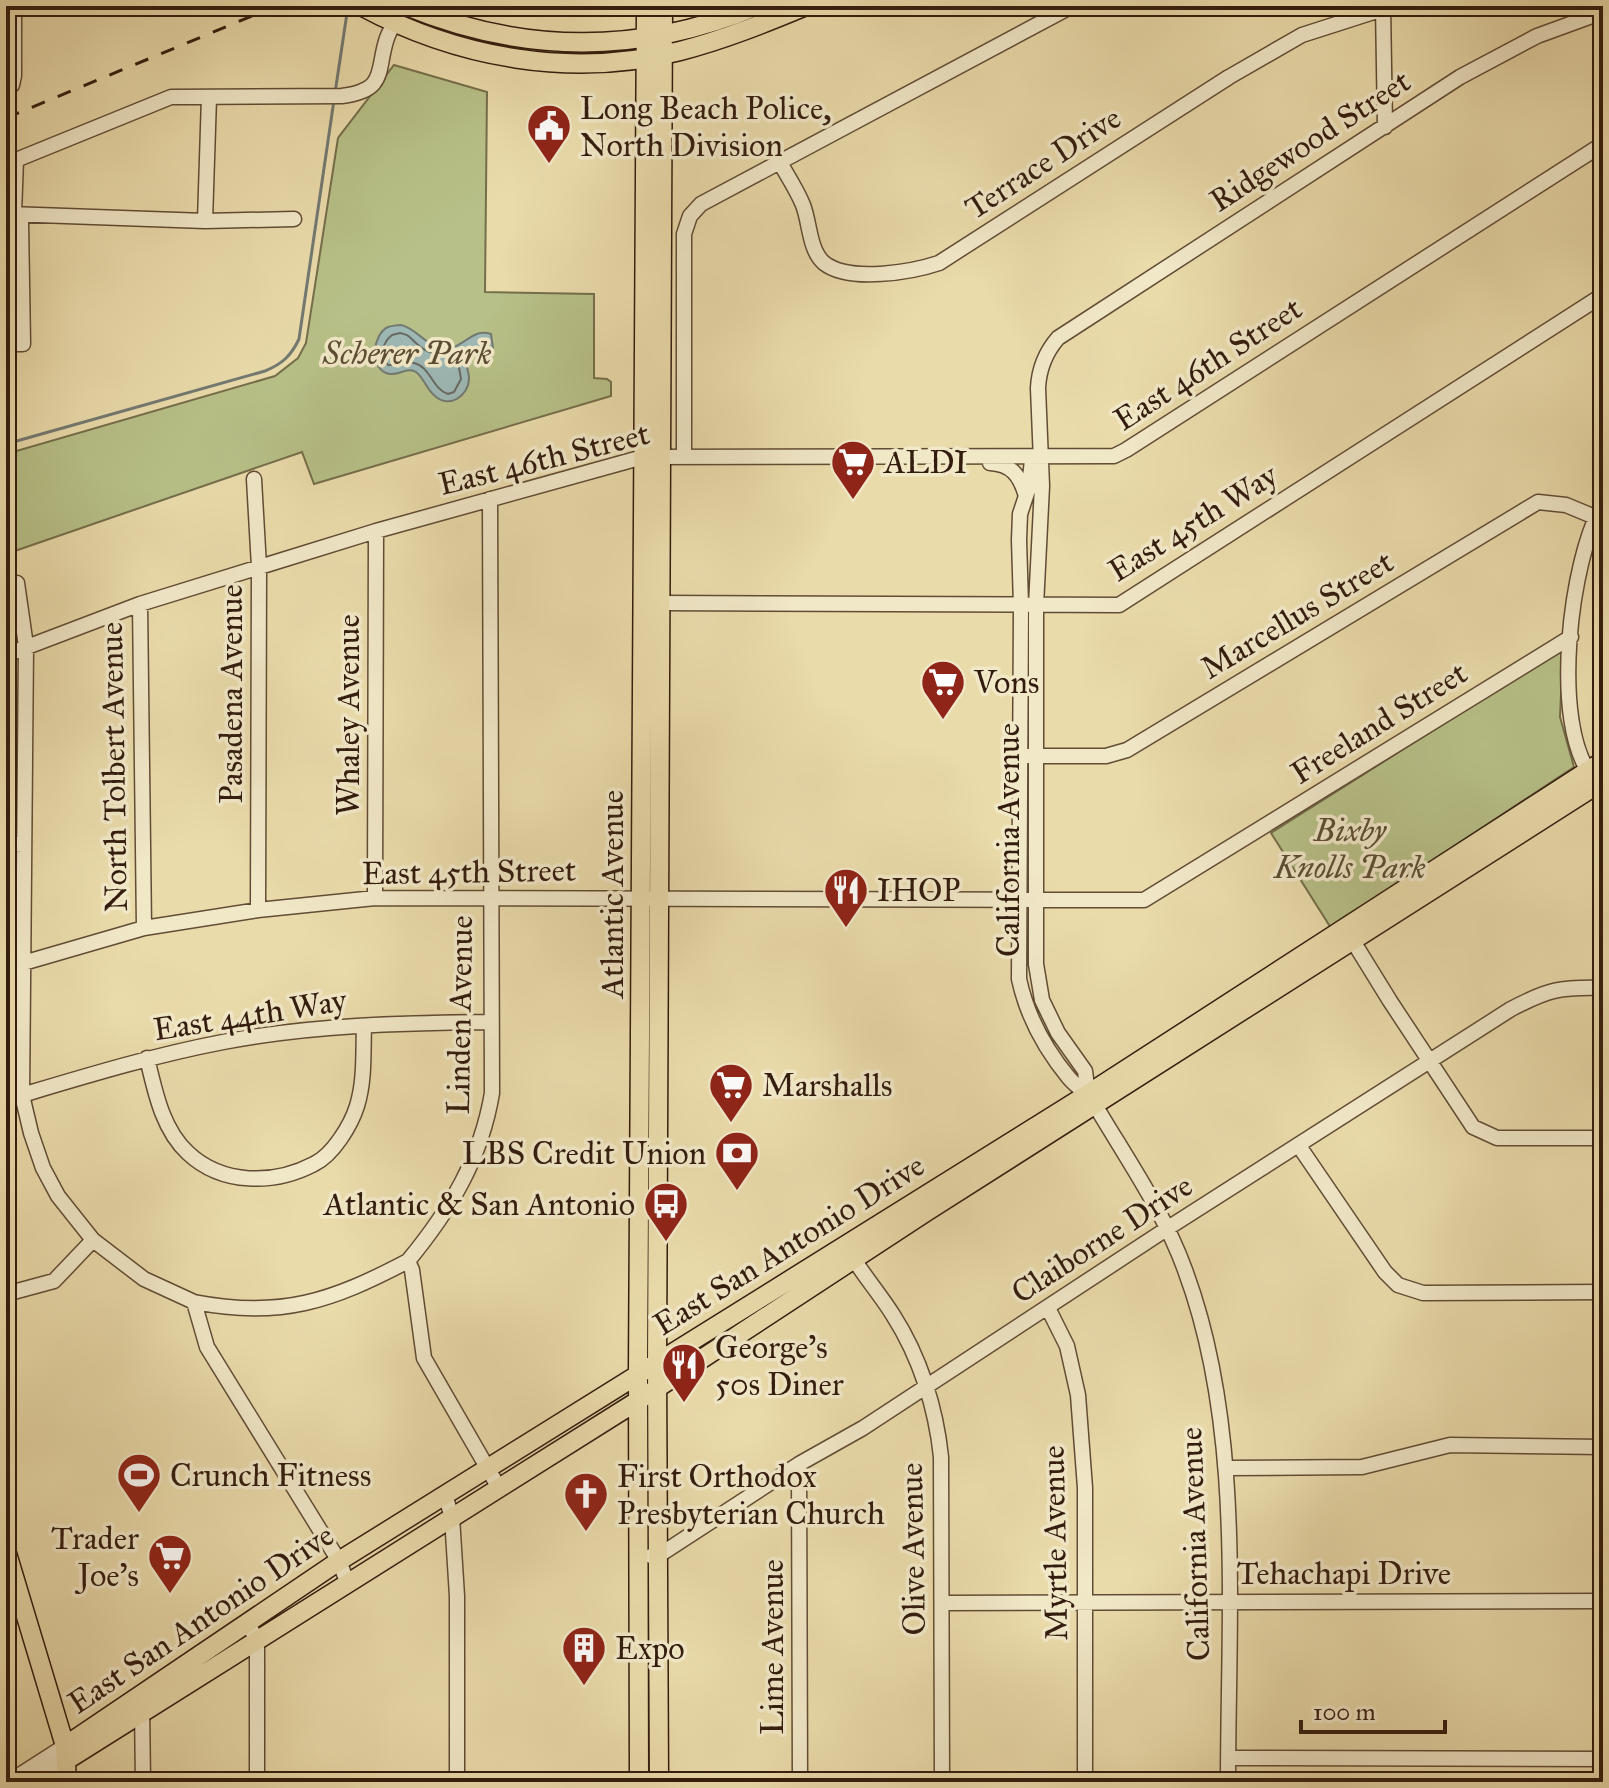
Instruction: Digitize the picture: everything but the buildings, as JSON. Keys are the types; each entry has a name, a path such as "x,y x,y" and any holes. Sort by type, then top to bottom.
{"main road":[{"path":"361,6 529,41 654,47 712,42 774,12 806,6"},
{"name":"Atlantic Avenue","path":"646,6 654,47 650,898 659,1782"},
{"name":"Atlantic Avenue","path":"654,47 663,6"},
{"path":"654,47 757,6"},
{"name":"Atlantic Avenue","path":"639,1782 638,1375 660,603 652,456"},
{"name":"East San Antonio Drive","path":"66,1753 142,1715 639,1400 855,1261 1092,1100 1599,777"},
{"name":"East San Antonio Drive","path":"66,1753 143,1694 339,1561 657,1365 844,1244 1092,1100"},
{"path":"6,1550 66,1753 67,1782"}],"street":[{"path":"6,88 12,85 14,76 14,7 102,6"},
{"path":"684,456 684,234 687,221 701,204 1072,6"},
{"path":"1383,8 1385,127"},
{"name":"Terrace Drive","path":"779,161 803,204 814,248 824,263 844,272 917,271 939,263 1229,77 1302,35 1383,8"},
{"path":"10,214 16,160 163,99 342,96 365,91 379,76 386,39 401,12"},
{"name":"Ridgewood Street","path":"1058,338 1460,77 1537,36 1603,12"},
{"path":"205,221 209,97"},
{"name":"East 46th Street","path":"6,655 140,604 259,567 376,531 652,456 1107,456 1126,450 1603,144"},
{"path":"10,214 205,221 294,219"},
{"path":"6,344 23,344 21,222 10,214"},
{"name":"East 45th Way","path":"660,603 1119,605 1603,295"},
{"name":"California Avenue","path":"1028,606 1019,540 1020,514 1036,455 1038,373 1049,348 1058,338"},
{"name":"California Avenue","path":"1036,455 1042,486 1028,606 1027,756 1018,900 1019,966 1024,1002 1041,1039 1071,1081 1092,1100"},
{"path":"971,456 980,462 1010,467 1020,480 1026,496"},
{"name":"Pasadena Avenue","path":"254,479 259,567 258,910"},
{"name":"Linden Avenue","path":"408,1261 450,1208 475,1159 487,1125 492,1093 490,499"},
{"name":"Marcellus Street","path":"1027,756 1106,756 1127,750 1538,502 1599,511"},
{"path":"1599,511 1584,549 1575,589 1568,669 1573,733 1599,777"},
{"name":"Whaley Avenue","path":"375,898 376,531"},
{"path":"17,583 26,646 22,1095 43,1168 69,1212 93,1240 144,1279 194,1302 257,1310 302,1305 360,1286 408,1261 412,1270 424,1358 499,1488"},
{"name":"North Tolbert Avenue","path":"140,604 144,928"},
{"name":"Freeland Street","path":"1036,900 1144,900 1571,637"},
{"name":"California Avenue","path":"1027,756 1036,900 1036,964 1042,1000 1058,1033 1085,1071 1092,1100 1168,1228 1197,1303 1213,1364 1227,1468 1228,1782"},
{"path":"6,844 23,845"},
{"name":"East 45th Street","path":"6,968 144,928 258,910 375,898 1036,900"},
{"path":"1350,935 1473,1127 1497,1138 1603,1138"},
{"name":"Claiborne Drive","path":"658,1556 799,1464 863,1428 1428,1061 1537,995 1563,987 1603,988"},
{"name":"East 44th Way","path":"22,1095 147,1058 226,1042 364,1026 491,1022"},
{"path":"147,1058 158,1102 186,1152 206,1167 240,1179 277,1177 317,1163 345,1131 357,1107 362,1080 364,1026"},
{"path":"1299,1146 1385,1272 1398,1285 1423,1293 1603,1292"},
{"path":"6,1294 54,1281 93,1240"},
{"name":"Olive Avenue","path":"844,1244 894,1317 927,1386 938,1435 941,1457 942,1782"},
{"path":"194,1302 207,1347 339,1561 348,1584"},
{"name":"Myrtle Avenue","path":"1048,1308 1067,1346 1078,1395 1085,1488 1085,1782"},
{"path":"1227,1468 1362,1467 1450,1445 1603,1447"},
{"name":"Lime Avenue","path":"799,1464 800,1782"},
{"path":"445,1495 452,1517 457,1596 457,1782"},
{"path":"638,1555 658,1556"},
{"name":"Tehachapi Drive","path":"942,1603 1603,1601"},
{"path":"247,1622 257,1640 257,1782"},
{"path":"143,1694 143,1782"},
{"name":"East San Antonio Drive","path":"9,1782 66,1753"},
{"name":"East San Antonio Drive","path":"31,1782 66,1753"},
{"path":"1228,1758 1603,1759"}],"green space":[{"name":"Scherer Park","path":"394,65 487,92 485,292 594,294 594,378 611,382 611,396 314,484 302,452 6,554 6,454 275,376 298,358 306,343 338,138"},
{"name":"Bixby Knolls Park","path":"1563,648 1560,717 1574,767 1331,928 1271,833"}],"water":[{"path":"401,325 432,345 444,348 457,346 478,334 491,334 493,348 487,352 473,353 466,360 469,378 462,395 452,401 440,400 416,372 409,370 390,374 377,364 375,350 379,336 388,327"}],"waterway":[{"path":"335,93 347,13"},
{"path":"6,444 265,371 289,355 299,339 334,100"}],"railway":[{"path":"6,118 276,6"}],"place":[{"name":"Long Beach Police, North Division","path":"549,165"},
{"name":"ALDI","path":"853,501"},
{"name":"Vons","path":"943,721"},
{"name":"IHOP","path":"846,929"},
{"name":"Marshalls","path":"731,1124"},
{"name":"LBS Credit Union","path":"737,1192"},
{"name":"Atlantic & San Antonio","path":"666,1243"},
{"name":"George's 50s Diner","path":"684,1404"},
{"name":"Crunch Fitness","path":"139,1514"},
{"name":"First Orthodox Presbyterian Church","path":"586,1533"},
{"name":"Trader Joe's","path":"170,1595"},
{"name":"Expo","path":"584,1687"}]}
